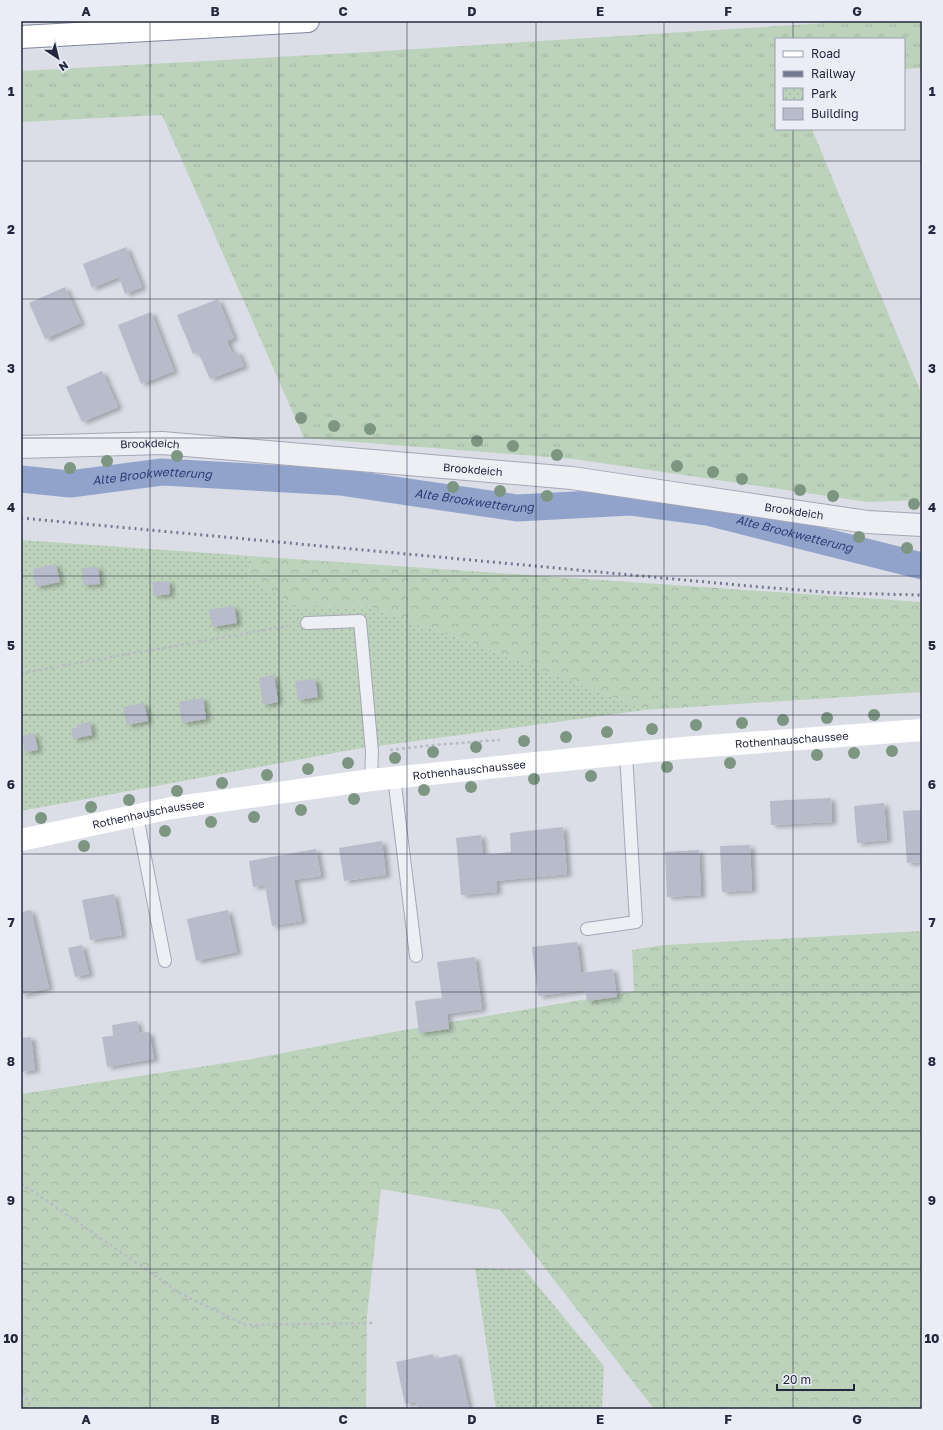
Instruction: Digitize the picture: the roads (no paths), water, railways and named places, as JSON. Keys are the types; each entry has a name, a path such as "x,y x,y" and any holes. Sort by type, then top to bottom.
{"main road":[{"path":"21,37 308,21"},
{"name":"Rothenhauschaussee","path":"21,840 171,808 394,777 626,754 922,730"}],"street":[{"name":"Brookdeich","path":"21,447 162,443 548,476 867,522 922,525"}],"lane":[{"path":"307,623 360,621 372,752 371,780"},
{"path":"587,929 636,922 626,754"},
{"path":"394,777 416,956"},
{"path":"137,816 165,961"}],"waterway":[{"name":"Alte Brookwetterung","path":"21,479 70,484 162,472 340,482 517,508 631,502 707,512 922,566"}],"railway":[{"path":"21,518 749,586 837,593 922,595"}]}
